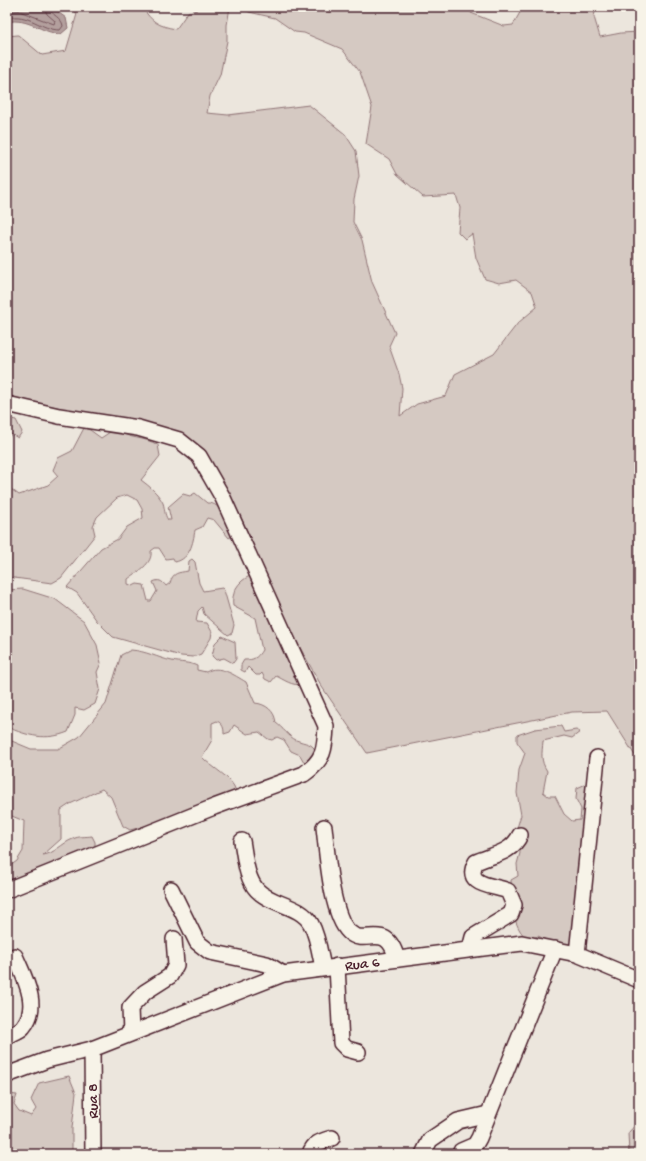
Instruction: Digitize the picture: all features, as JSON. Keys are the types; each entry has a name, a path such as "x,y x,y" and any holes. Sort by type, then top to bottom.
{"street":[{"path":"7,404 59,416 138,428 180,440 199,456 223,498 326,726 324,752 316,766 304,774 214,807 7,890"},
{"path":"577,954 598,758"},
{"path":"324,827 332,888 342,923 350,933 363,937 379,937 388,940 393,947 397,958"},
{"path":"470,949 473,937 511,914 514,905 508,891 484,885 475,879 472,875 472,869 476,862 506,851 516,844 520,835"},
{"path":"242,841 248,872 256,889 266,898 301,914 311,923 330,967 341,1043 347,1049 358,1052"},
{"path":"171,889 197,942 210,952 267,964 283,974"},
{"path":"131,1033 130,1008 145,992 170,976 176,965 174,939"},
{"name":"Rua 6","path":"7,1075 47,1060 92,1049 283,974 330,967 522,943 577,954 638,983"},
{"path":"460,1154 461,1151 479,1150 488,1114 555,949"},
{"path":"7,1036 23,1027 29,1016 31,1003 30,995 16,956"},
{"name":"Rua 8","path":"92,1049 93,1154"},
{"path":"423,1154 430,1140 458,1121 488,1114"},
{"path":"310,1154 312,1148 318,1142 332,1138"}],"shaded area":[{"path":"72,7 142,7 152,20 160,25 176,29 188,12 197,10 198,7 230,7 227,25 227,41 220,75 210,96 207,113 228,115 309,105 345,134 356,151 359,176 354,199 353,222 362,240 372,282 395,333 389,346 399,374 402,388 400,416 417,404 446,396 455,374 494,354 518,323 537,307 532,292 516,280 499,283 485,279 476,258 472,234 465,239 458,232 460,208 456,195 423,197 397,174 389,159 366,144 372,107 360,72 342,49 304,33 295,32 275,18 249,12 242,7 322,7 323,10 329,12 343,7 470,7 471,13 504,26 513,25 523,7 596,7 594,17 600,37 621,33 639,32 639,762 607,711 572,712 367,753 322,687 293,635 240,515 211,462 182,435 7,396 7,36 18,35 42,55 66,51 77,14"},
{"path":"7,418 16,420 22,432 18,438 11,434 7,440"},
{"path":"84,428 90,430 101,438 113,430 117,430 127,435 147,440 158,445 160,456 141,480 159,496 163,503 168,520 171,520 168,507 183,494 190,496 195,493 207,503 217,506 224,515 232,536 229,538 214,520 207,518 202,527 195,530 192,545 184,558 175,562 173,558 166,559 159,548 155,548 151,551 150,560 147,564 128,579 128,584 133,586 137,584 144,585 148,601 151,601 157,591 153,582 160,581 166,586 170,583 174,575 188,571 189,561 192,559 195,562 199,583 203,591 222,588 224,590 234,625 232,633 228,635 204,614 202,607 198,611 196,622 207,623 212,632 211,638 201,654 193,657 181,656 113,637 97,621 77,593 67,587 101,548 118,539 127,527 143,518 142,509 137,500 127,495 117,498 97,517 93,526 95,535 61,578 52,583 7,577 7,486 19,495 48,485 58,476 53,470 58,458 72,451"},
{"path":"250,576 302,684 292,684 276,676 271,682 265,679 262,673 260,675 256,675 248,667 245,672 241,670 241,665 244,660 255,658 262,650 255,618 233,606 233,597 236,588 242,581"},
{"path":"23,589 55,599 84,621 97,645 101,663 97,672 100,689 95,704 84,710 75,708 75,715 68,732 60,735 45,737 30,735 7,727 7,590"},
{"path":"222,636 235,642 236,659 233,663 224,658 216,660 212,656 215,643"},
{"path":"131,650 172,661 188,663 197,666 197,670 206,672 216,669 226,671 237,676 246,682 255,703 263,705 269,709 274,715 276,723 293,739 311,745 317,753 309,763 304,762 300,755 291,751 284,740 277,737 272,740 268,739 259,732 247,734 234,725 230,732 224,734 221,723 217,721 212,723 212,740 202,757 230,781 236,791 165,821 130,830 123,826 111,797 102,789 70,804 61,810 61,839 43,855 51,853 69,841 80,837 92,836 95,842 95,848 7,882 7,868 17,861 23,851 24,821 7,814 7,739 31,749 58,749 79,737 106,704 121,655"},
{"path":"561,726 564,732 576,730 580,732 572,738 564,736 543,741 542,760 547,771 543,792 548,796 555,796 564,814 572,821 580,820 581,809 576,799 577,788 586,784 589,791 571,948 557,945 538,936 529,940 523,935 516,921 512,905 511,888 511,880 518,876 517,864 520,853 517,828 521,815 517,793 519,770 525,753 517,742 517,735 535,729"},
{"path":"69,1076 76,1093 72,1128 72,1154 7,1154 7,1094 17,1095 14,1104 19,1111 31,1116 36,1109 31,1100 39,1083"},
{"path":"639,1121 639,1154 629,1154 628,1133"}],"water":[{"path":"7,7 51,7 66,18 68,28 61,34 47,31 28,23 15,21 7,22"}]}
